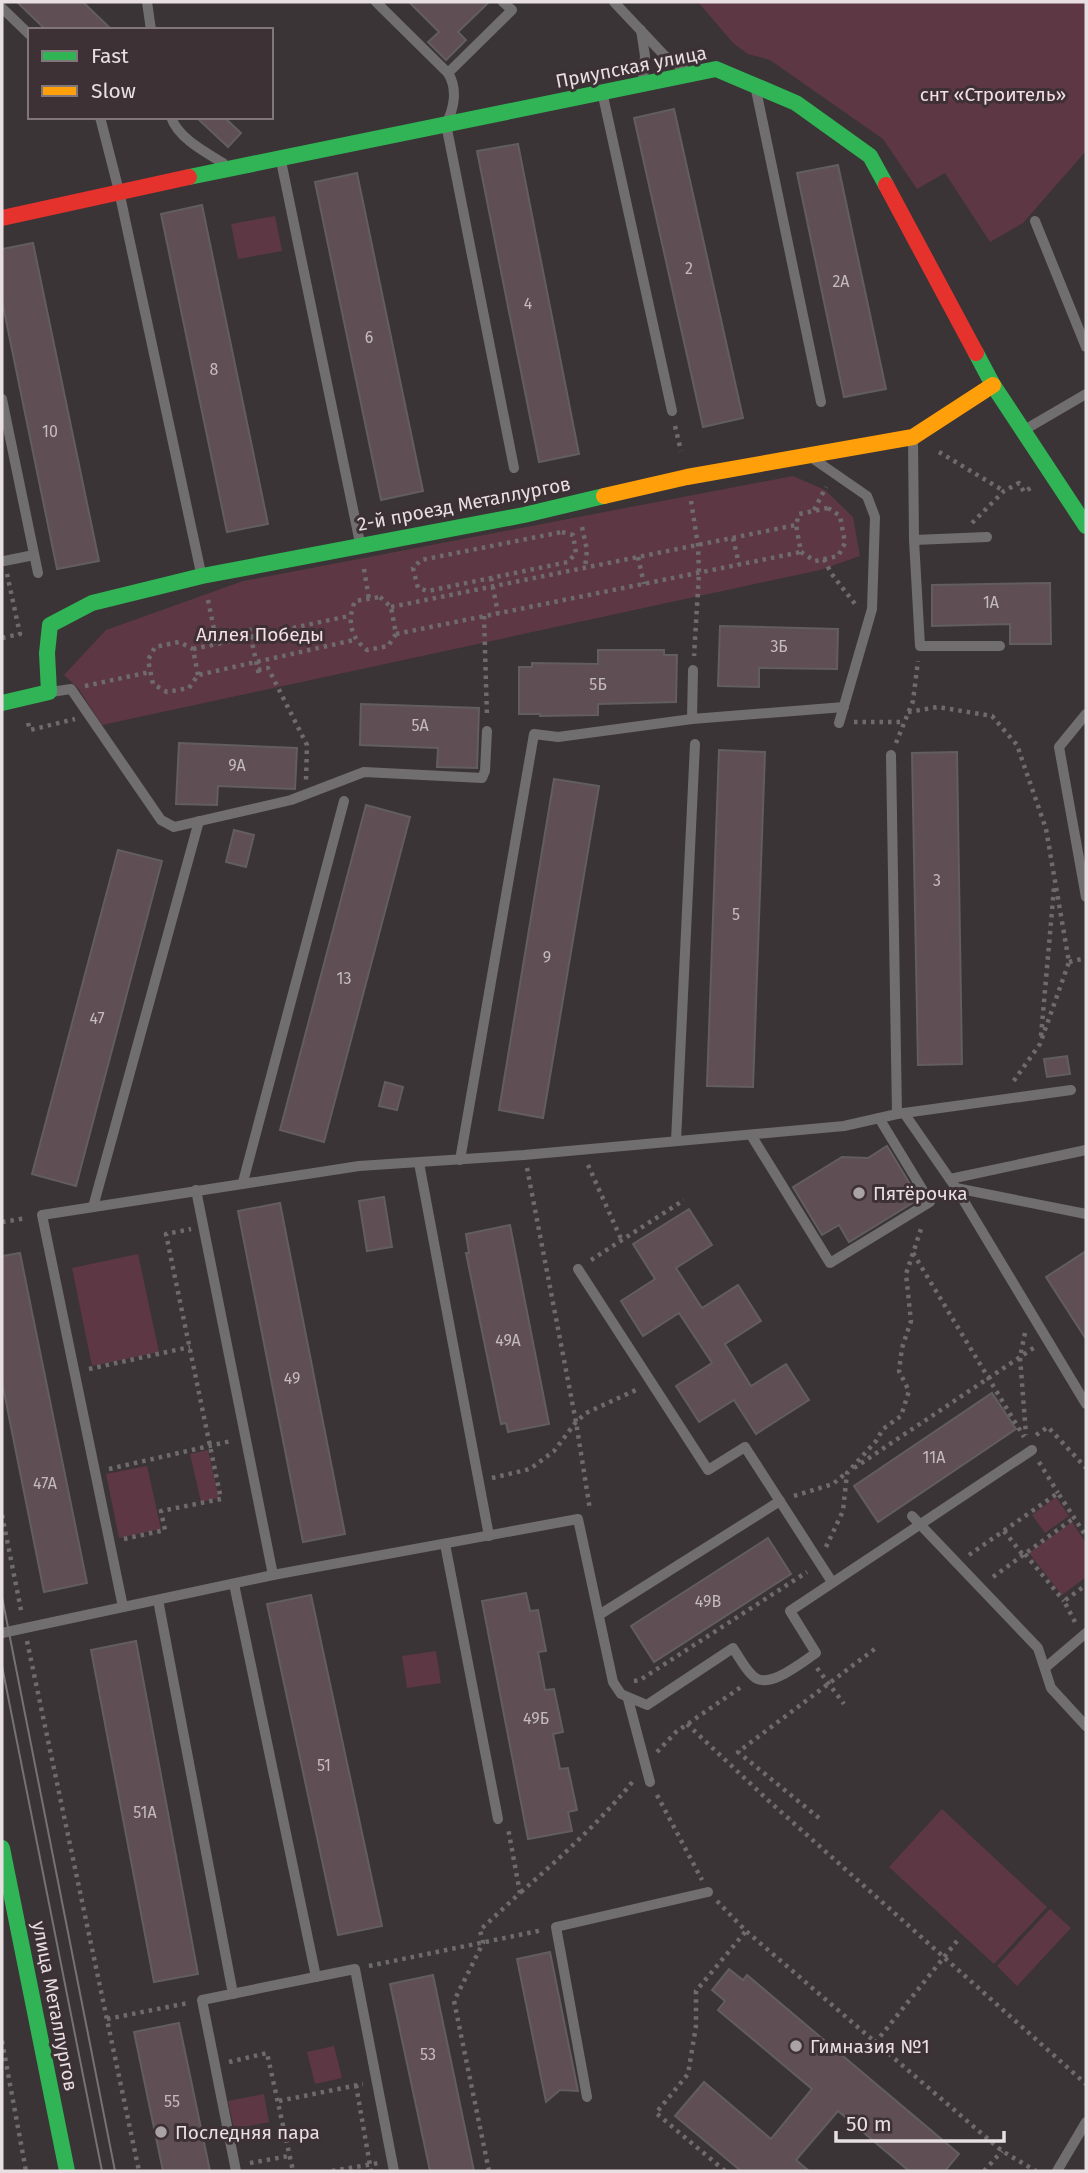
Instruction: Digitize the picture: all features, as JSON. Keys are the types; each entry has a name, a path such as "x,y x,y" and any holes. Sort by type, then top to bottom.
{"street":[{"name":"Приупская улица","path":"2,218 119,191 716,69 796,103 870,156 993,385 1086,526"},
{"name":"2-й проезд Металлургов","path":"49,692 47,653 50,625 92,603 202,576 524,516 687,477 913,437 993,385"},
{"path":"2,704 49,692"},
{"name":"улица Металлургов","path":"2,1848 67,2171"}],"lane":[{"path":"147,2 151,28"},
{"path":"376,2 452,80 454,109 446,124 514,468"},
{"path":"448,73 512,10 503,2"},
{"path":"614,2 664,55 689,73"},
{"path":"2,8 28,33"},
{"path":"641,30 645,56 643,83"},
{"path":"755,84 821,402"},
{"path":"603,93 672,411"},
{"path":"101,119 119,191 202,576"},
{"path":"172,119 174,125 199,148 232,168"},
{"path":"281,159 361,546"},
{"path":"1035,221 1086,347"},
{"path":"1024,430 1086,394"},
{"path":"2,399 38,573"},
{"path":"913,437 914,540 920,646 1000,646"},
{"path":"807,455 867,496 875,517 872,609 839,723"},
{"path":"914,540 987,537"},
{"path":"4,561 34,555"},
{"path":"692,719 693,670"},
{"path":"49,692 71,690 161,820 174,827 291,800 364,772 482,778 485,771 487,731"},
{"path":"460,1160 534,734 558,737 692,719 844,707"},
{"path":"1086,714 1059,747 1086,897"},
{"path":"676,1142 695,744"},
{"path":"891,755 901,1114 953,1184 1086,1404"},
{"path":"243,1182 344,801"},
{"path":"93,1207 199,821"},
{"path":"123,1608 42,1215 359,1166 524,1155 844,1126 901,1114 1071,1090"},
{"path":"751,1135 830,1263 930,1202 879,1118"},
{"path":"953,1184 1086,1150"},
{"path":"419,1163 489,1536"},
{"path":"953,1184 1086,1214"},
{"path":"196,1190 272,1576"},
{"path":"578,1269 708,1470 745,1447 832,1582"},
{"path":"2,1633 272,1576 578,1519 613,1682 628,1699 647,1705 733,1648 754,1678 764,1681 774,1680 816,1653 790,1611 916,1520 1032,1450"},
{"path":"599,1615 780,1501"},
{"path":"916,1520 1038,1648 1051,1688 1086,1726"},
{"path":"445,1544 498,1819"},
{"path":"234,1584 316,1977"},
{"path":"158,1600 233,1994"},
{"path":"1045,1668 1084,1635"},
{"path":"628,1699 650,1782"},
{"path":"587,2097 556,1927 708,1892"},
{"path":"236,2169 202,2000 355,1969 393,2166"},
{"path":"1057,2171 1086,2122"}],"path":[{"path":"672,411 687,477 698,545 699,573 693,670"},
{"path":"913,437 1004,491"},
{"path":"813,511 834,472"},
{"path":"957,538 1004,491 1019,482 1024,492"},
{"path":"569,505 582,528 587,550 585,568"},
{"path":"396,634 801,552 815,561 838,556 845,543 840,516 828,508 799,514 796,526 801,552"},
{"path":"391,607 796,526"},
{"path":"562,532 573,535 576,553 568,562 491,578 428,591 418,588 414,568 421,560 562,532"},
{"path":"733,538 739,564"},
{"path":"638,557 644,584"},
{"path":"824,559 831,573 868,621"},
{"path":"2,638 20,634 4,561"},
{"path":"517,573 519,581"},
{"path":"202,576 217,644"},
{"path":"491,578 498,613"},
{"path":"443,588 444,597"},
{"path":"380,597 391,607 396,634 388,646 367,650 355,640 349,616 355,601 380,597"},
{"path":"349,616 193,649 179,642 156,648 148,660 150,672 153,684 167,692 189,688 198,675 355,640"},
{"path":"484,616 487,731"},
{"path":"248,628 258,673 268,668 307,745 306,794"},
{"path":"891,755 913,701 920,646"},
{"path":"193,649 198,675"},
{"path":"71,690 150,672"},
{"path":"908,712 937,706 992,716 1017,745 1046,829 1069,962 1040,1044 1001,1100"},
{"path":"27,722 30,730 89,716"},
{"path":"839,723 905,722"},
{"path":"1040,1044 1055,882"},
{"path":"1069,962 1086,958"},
{"path":"587,1149 588,1170 621,1241"},
{"path":"524,1155 576,1422 591,1516"},
{"path":"578,1269 684,1200"},
{"path":"625,1675 631,1681 640,1680 828,1558 822,1553 843,1511 847,1473 876,1441 883,1429 901,1416 909,1391 900,1371 902,1348 911,1321 906,1274 930,1202"},
{"path":"2,1222 42,1215"},
{"path":"109,1542 165,1530 161,1511 221,1499 166,1234 203,1226"},
{"path":"913,1254 1027,1441 1020,1357 1029,1311"},
{"path":"74,1373 190,1347"},
{"path":"780,1501 833,1484 1020,1357"},
{"path":"479,1481 530,1469 554,1451 586,1413 631,1392"},
{"path":"1048,1427 1086,1468"},
{"path":"95,1472 245,1438"},
{"path":"1032,1450 1086,1536"},
{"path":"957,1564 1058,1493"},
{"path":"2,1515 139,2171"},
{"path":"981,1586 1074,1518"},
{"path":"1004,1531 1064,1601 1084,1635"},
{"path":"1064,1601 1086,1584"},
{"path":"819,1818 738,1752 876,1648"},
{"path":"808,1658 844,1704"},
{"path":"520,1893 569,1851 676,1732 754,1678"},
{"path":"687,1724 717,1755 1086,2084"},
{"path":"650,1782 708,1892 746,1931 1002,2151 1036,2171"},
{"path":"355,1969 556,1927"},
{"path":"725,2171 656,2113 688,2074 696,2026 696,1991 746,1931"},
{"path":"875,2043 957,1941"},
{"path":"483,1942 454,2001 489,2171"},
{"path":"107,2019 202,2000"},
{"path":"2,2041 26,2171"},
{"path":"215,2065 267,2053 293,2171"},
{"path":"279,2101 377,2082"},
{"path":"356,2085 371,2171"},
{"path":"984,2171 1002,2151"},
{"path":"236,2169 289,2155"},
{"path":"332,2171 369,2164 393,2166"}],"green space":[{"name":"снт «Строитель»","path":"698,2 1086,2 1086,151 1023,223 990,242 945,173 917,189 883,139 770,60 748,54 734,44"},
{"path":"275,216 282,251 238,259 231,224"},
{"name":"Аллея Победы","path":"793,476 825,490 853,517 860,556 820,570 102,725 78,688 64,675 106,630 243,581"},
{"path":"138,1254 159,1352 92,1366 72,1268"},
{"path":"208,1450 219,1498 201,1502 190,1454"},
{"path":"147,1466 161,1529 119,1538 106,1474"},
{"path":"1056,1497 1069,1516 1045,1533 1032,1515"},
{"path":"1072,1522 1086,1543 1086,1577 1062,1595 1029,1553"},
{"path":"436,1651 441,1683 407,1688 402,1656"},
{"path":"942,1809 1047,1907 994,1964 889,1867"},
{"path":"1050,1909 1071,1928 1017,1986 997,1966"},
{"path":"334,2046 342,2078 315,2084 307,2052"},
{"path":"264,2094 269,2122 234,2129 228,2101"}],"building":[{"path":"17,2 83,2 110,28 44,28"},
{"path":"409,2 489,2 458,32 466,40 446,60 428,42 439,32"},
{"path":"674,109 743,418 703,427 634,118"},
{"path":"198,119 226,119 241,133 228,147"},
{"path":"518,144 579,454 539,462 477,151"},
{"path":"838,165 886,389 844,397 797,173"},
{"path":"357,173 423,491 381,500 315,182"},
{"path":"202,205 268,524 227,532 161,214"},
{"path":"33,243 99,561 57,569 2,301 2,249"},
{"path":"1050,583 1051,644 1010,644 1010,624 932,626 932,585"},
{"path":"720,626 838,629 837,669 759,668 759,687 718,686"},
{"path":"598,650 664,650 664,655 677,655 676,702 598,704 598,715 519,714 519,667 532,667 532,663 598,664"},
{"path":"361,704 479,708 477,768 437,767 438,748 360,745"},
{"path":"179,743 297,748 295,789 218,786 217,805 176,804"},
{"path":"719,750 765,752 753,1087 707,1086"},
{"path":"957,752 962,1064 918,1065 912,753"},
{"path":"554,779 599,786 543,1118 499,1110"},
{"path":"366,805 410,817 324,1142 280,1130"},
{"path":"234,830 254,835 246,867 226,862"},
{"path":"118,850 162,861 76,1186 32,1174"},
{"path":"1067,1056 1070,1074 1047,1077 1044,1059"},
{"path":"385,1082 403,1087 397,1110 379,1106"},
{"name":"Пятёрочка","path":"887,1146 919,1199 849,1242 839,1225 822,1235 793,1187 842,1157 868,1158"},
{"path":"384,1197 392,1247 367,1251 359,1201"},
{"path":"280,1203 345,1534 303,1542 238,1211"},
{"path":"689,1209 712,1245 676,1268 702,1308 738,1285 761,1321 725,1344 751,1386 786,1364 809,1400 756,1434 734,1400 699,1422 676,1386 712,1363 679,1313 643,1336 621,1301 655,1279 633,1244"},
{"path":"510,1225 549,1424 508,1432 506,1423 501,1424 466,1253 469,1253 466,1234"},
{"path":"1086,1251 1086,1339 1046,1277"},
{"path":"20,1253 87,1583 44,1592 2,1382 2,1256"},
{"path":"992,1393 1016,1429 878,1522 854,1486"},
{"path":"768,1538 791,1574 654,1662 631,1626"},
{"path":"526,1593 530,1611 538,1610 546,1651 538,1652 545,1690 554,1689 563,1732 553,1734 560,1769 568,1768 577,1810 568,1812 572,1831 528,1839 482,1601"},
{"path":"311,1595 382,1926 338,1935 267,1604"},
{"path":"136,1641 198,1974 154,1982 91,1650"},
{"path":"550,1952 578,2091 560,2090 546,2102 517,1959"},
{"name":"Гимназия №1","path":"729,1969 743,1980 747,1975 959,2154 945,2171 909,2171 838,2111 796,2160 809,2171 741,2171 675,2116 704,2082 771,2139 812,2089 718,2010 725,2001 712,1990"},
{"path":"433,1975 474,2171 430,2171 390,1984"},
{"path":"179,2023 210,2171 163,2171 134,2032"}],"tram line":[{"path":"2,1597 115,2171"},
{"path":"2,1666 102,2171"}],"traffic: fast":[{"path":"189,177 716,69 796,103 870,156 886,185"},
{"path":"976,353 993,385 1086,526"},
{"path":"2,703 49,692 47,653 50,625 92,603 202,576 524,515 604,496"},
{"path":"2,1848 67,2171"}],"traffic: slow":[{"path":"604,496 687,477 913,437 993,385"}],"traffic: jam":[{"path":"2,218 189,177"},
{"path":"886,185 976,353"}],"place":[{"name":"Пятёрочка","path":"859,1193"},
{"name":"Гимназия №1","path":"796,2046"},
{"name":"Последняя пара","path":"161,2132"}]}
